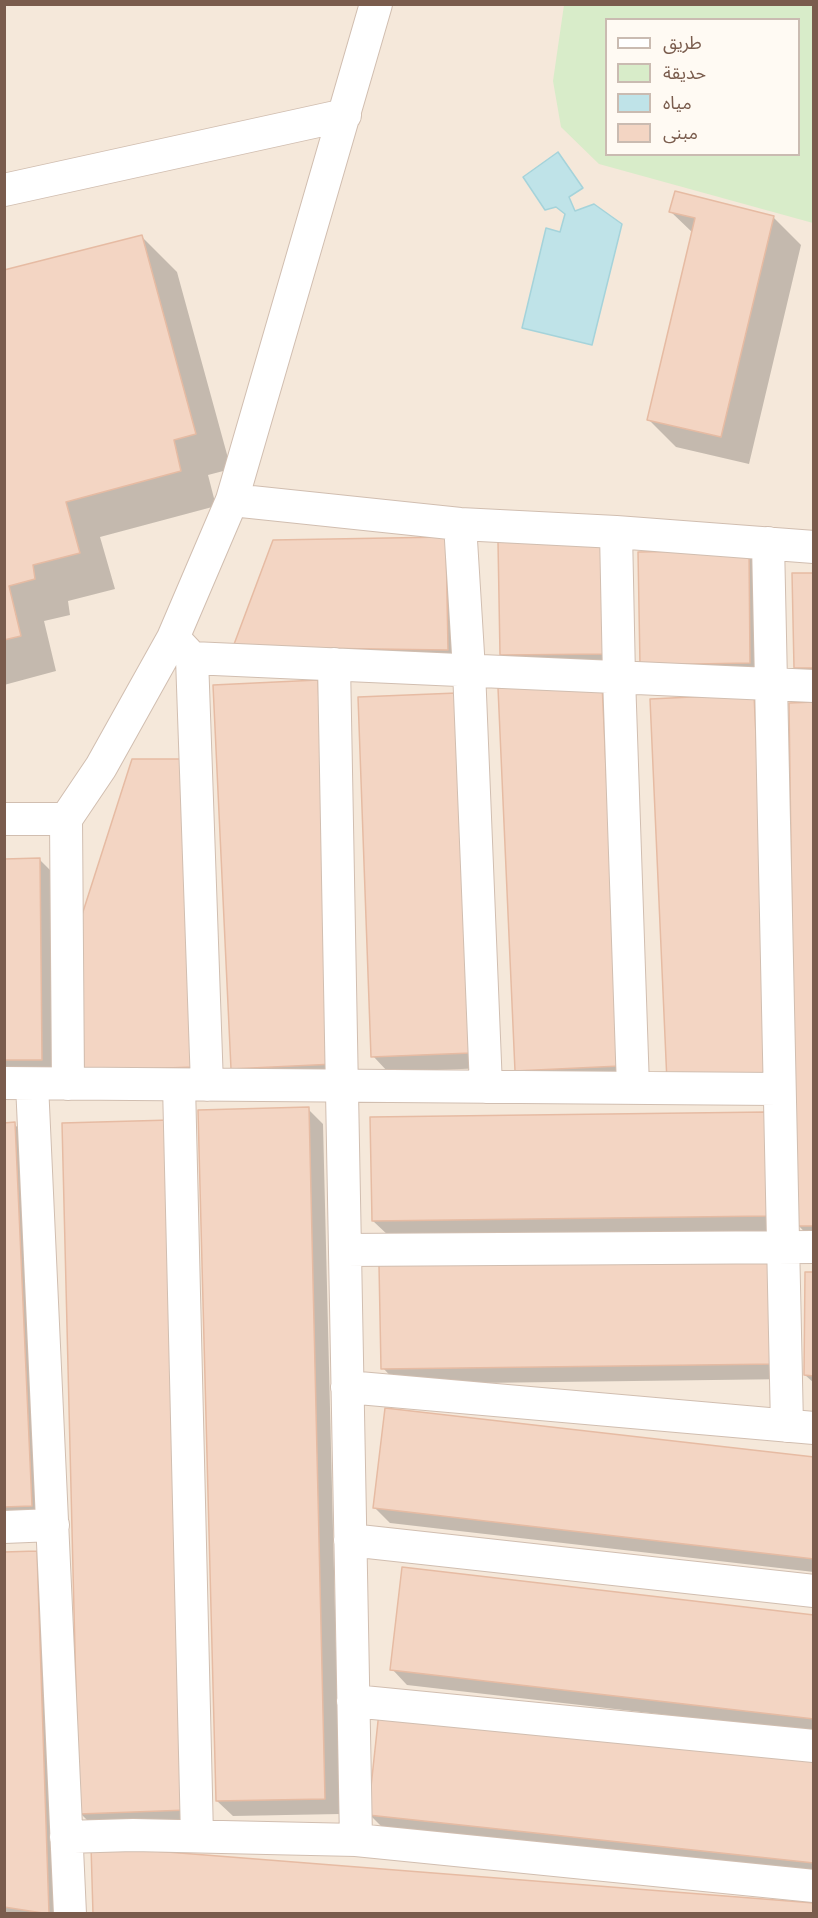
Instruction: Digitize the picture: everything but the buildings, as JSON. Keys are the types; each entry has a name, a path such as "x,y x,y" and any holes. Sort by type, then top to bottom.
{"street":[{"path":"68,1084 66,819 182,648 232,500 345,115 375,4"},
{"path":"4,190 345,115"},
{"path":"232,500 460,524 616,532 813,547"},
{"path":"460,524 469,670 486,1087"},
{"path":"616,532 618,677 633,1088"},
{"path":"347,1387 800,1427 798,1248 778,1089 768,543"},
{"path":"182,648 334,664 813,686"},
{"path":"182,648 193,1085 197,1836"},
{"path":"334,664 340,1086 356,1840"},
{"path":"4,819 66,819"},
{"path":"70,1914 53,1525 18,1084 778,1089"},
{"path":"345,1250 798,1248"},
{"path":"4,1527 53,1525"},
{"path":"350,1540 813,1591"},
{"path":"353,1701 813,1746"},
{"path":"66,1838 133,1835 356,1840 813,1886"}],"shaded area":[{"path":"5,5 813,5 813,1913 5,1913"}],"green space":[{"path":"564,5 813,5 813,223 599,164 561,127 553,81"}],"water":[{"path":"558,152 583,188 569,197 575,211 594,204 622,224 592,345 522,328 546,228 560,232 565,214 556,207 545,210 523,177"}]}
